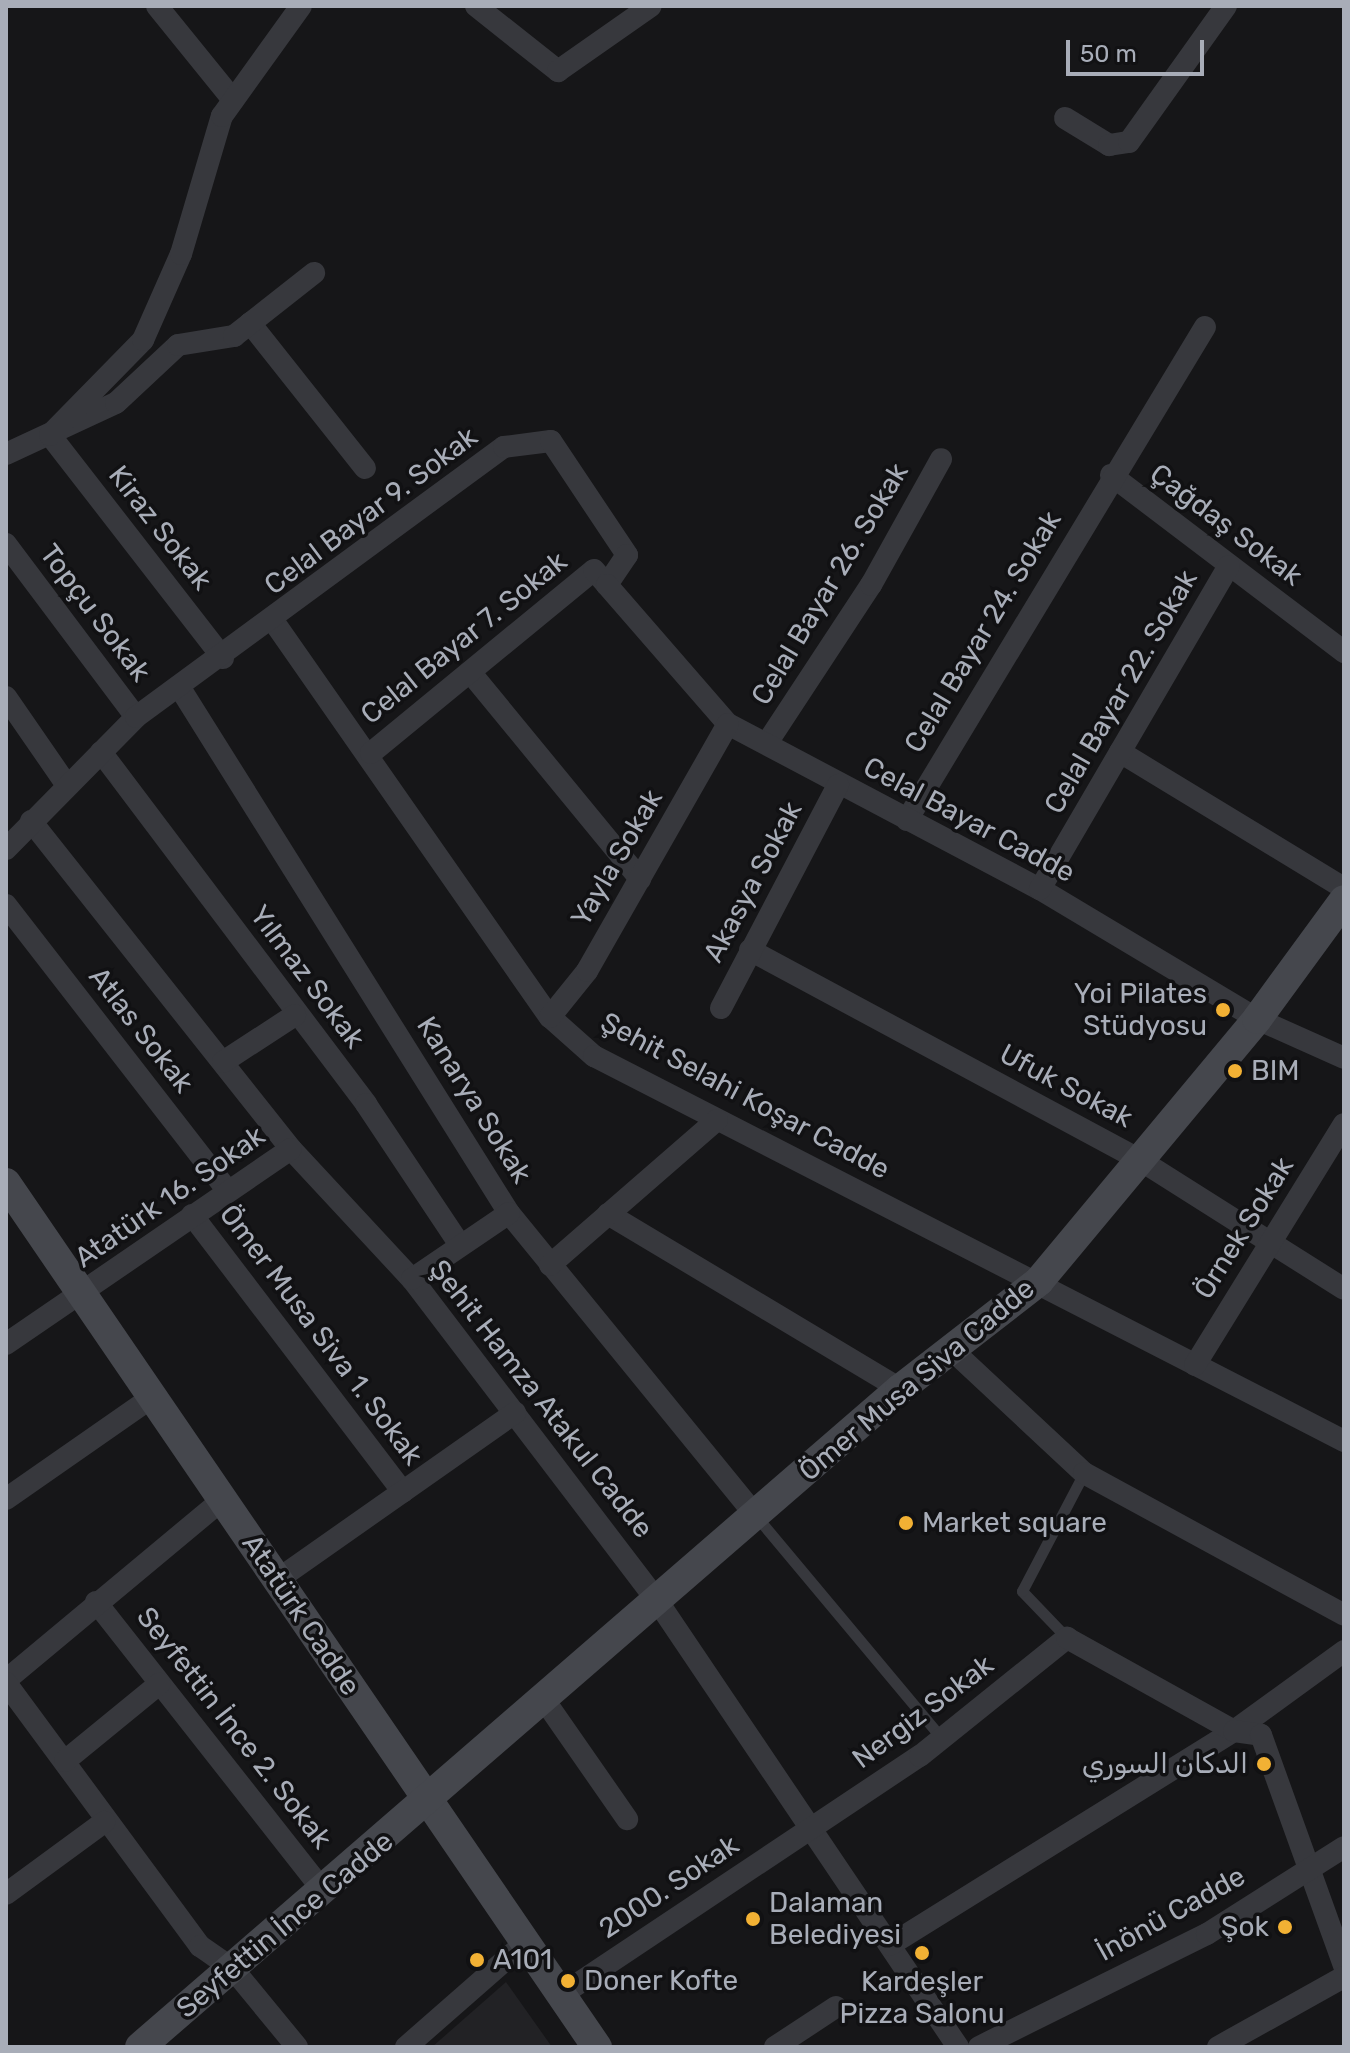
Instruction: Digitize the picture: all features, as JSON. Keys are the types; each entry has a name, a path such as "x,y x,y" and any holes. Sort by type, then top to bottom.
{"main road":[{"name":"Ömer Musa Siva Cadde","path":"429,1803 900,1389 1039,1281 1257,1019 1344,900"},
{"name":"Atatürk Cadde","path":"6,1183 597,2047"},
{"name":"Seyfettin İnce Cadde","path":"140,2047 429,1803"}],"street":[{"path":"157,6 233,100"},
{"path":"50,435 143,340 233,100 301,6"},
{"path":"476,6 558,71 573,64 651,6"},
{"path":"1065,118 1118,148 1139,134 1226,6"},
{"path":"6,454 116,403 178,345 234,336 314,273"},
{"path":"250,323 365,468"},
{"name":"Celal Bayar 24. Sokak","path":"907,820 1111,475 1205,327"},
{"name":"Kiraz Sokak","path":"50,435 223,658"},
{"name":"Celal Bayar 9. Sokak","path":"6,849 66,784 136,717 274,622 504,447 551,441 627,555 600,578"},
{"name":"Celal Bayar 26. Sokak","path":"769,740 871,585 941,459"},
{"name":"Çağdaş Sokak","path":"1111,475 1344,652"},
{"name":"Topçu Sokak","path":"6,544 136,717"},
{"name":"Celal Bayar 22. Sokak","path":"1040,889 1229,566"},
{"name":"Celal Bayar 7. Sokak","path":"371,753 470,672 600,578"},
{"name":"Celal Bayar Cadde","path":"600,578 728,724 769,740 838,785 1040,889 1257,1019 1344,1058"},
{"name":"Şehit Selahi Koşar Cadde","path":"274,622 371,753 550,1017 594,1056 1039,1281 1344,1441"},
{"path":"470,672 640,879"},
{"name":"Kanarya Sokak","path":"180,688 509,1213 756,1516"},
{"path":"6,697 66,784"},
{"name":"Yayla Sokak","path":"550,1017 587,971 728,724"},
{"name":"Yılmaz Sokak","path":"101,752 295,1015 366,1104 458,1242"},
{"path":"1120,752 1344,888"},
{"name":"Akasya Sokak","path":"721,1008 838,785"},
{"name":"Şehit Hamza Atakul Cadde","path":"31,821 291,1149 412,1279 658,1602 958,2047"},
{"name":"Atlas Sokak","path":"6,905 228,1191"},
{"name":"Ufuk Sokak","path":"750,950 1140,1160 1344,1289"},
{"path":"223,1062 295,1015"},
{"path":"550,1265 717,1120"},
{"name":"Örnek Sokak","path":"1195,1365 1344,1124"},
{"name":"Atatürk 16. Sokak","path":"6,1344 82,1295 192,1215 291,1149"},
{"path":"412,1279 458,1242 509,1213"},
{"path":"608,1214 900,1389"},
{"name":"Ömer Musa Siva 1. Sokak","path":"192,1215 403,1492"},
{"path":"951,1349 1084,1473 1344,1615"},
{"path":"6,1499 152,1397"},
{"path":"277,1580 515,1413"},
{"path":"222,1500 96,1602 6,1681 65,1761 104,1822 200,1946 233,1969 297,2047"},
{"name":"Seyfettin İnce 2. Sokak","path":"96,1602 324,1892"},
{"path":"1067,1638 1234,1731 1261,1735 1344,1966"},
{"name":"Nergiz Sokak","path":"811,1829 940,1736 1067,1638"},
{"path":"890,1945 1234,1731 1344,1651"},
{"path":"65,1761 159,1684"},
{"path":"545,1701 627,1819"},
{"path":"6,1894 104,1822"},
{"name":"2000. Sokak","path":"561,1995 811,1829"},
{"name":"İnönü Cadde","path":"979,2047 1207,1934 1344,1847"},
{"path":"406,2047 525,1943"},
{"path":"1218,2047 1344,1977"},
{"path":"775,2047 836,2007"}],"lane":[{"path":"1067,1638 1022,1591 1084,1473"},
{"path":"756,1516 940,1736"}],"shaded area":[{"path":"506,1982 552,2047 432,2047"}],"place":[{"name":"Yoi Pilates Stüdyosu","path":"1223,1010"},
{"name":"BIM","path":"1235,1071"},
{"name":"Market square","path":"906,1523"},
{"name":"الدكان السوري","path":"1264,1764"},
{"name":"Dalaman Belediyesi","path":"753,1919"},
{"name":"Şok","path":"1285,1927"},
{"name":"Kardeşler Pizza Salonu","path":"922,1953"},
{"name":"A101","path":"477,1960"},
{"name":"Doner Kofte","path":"568,1981"}]}
